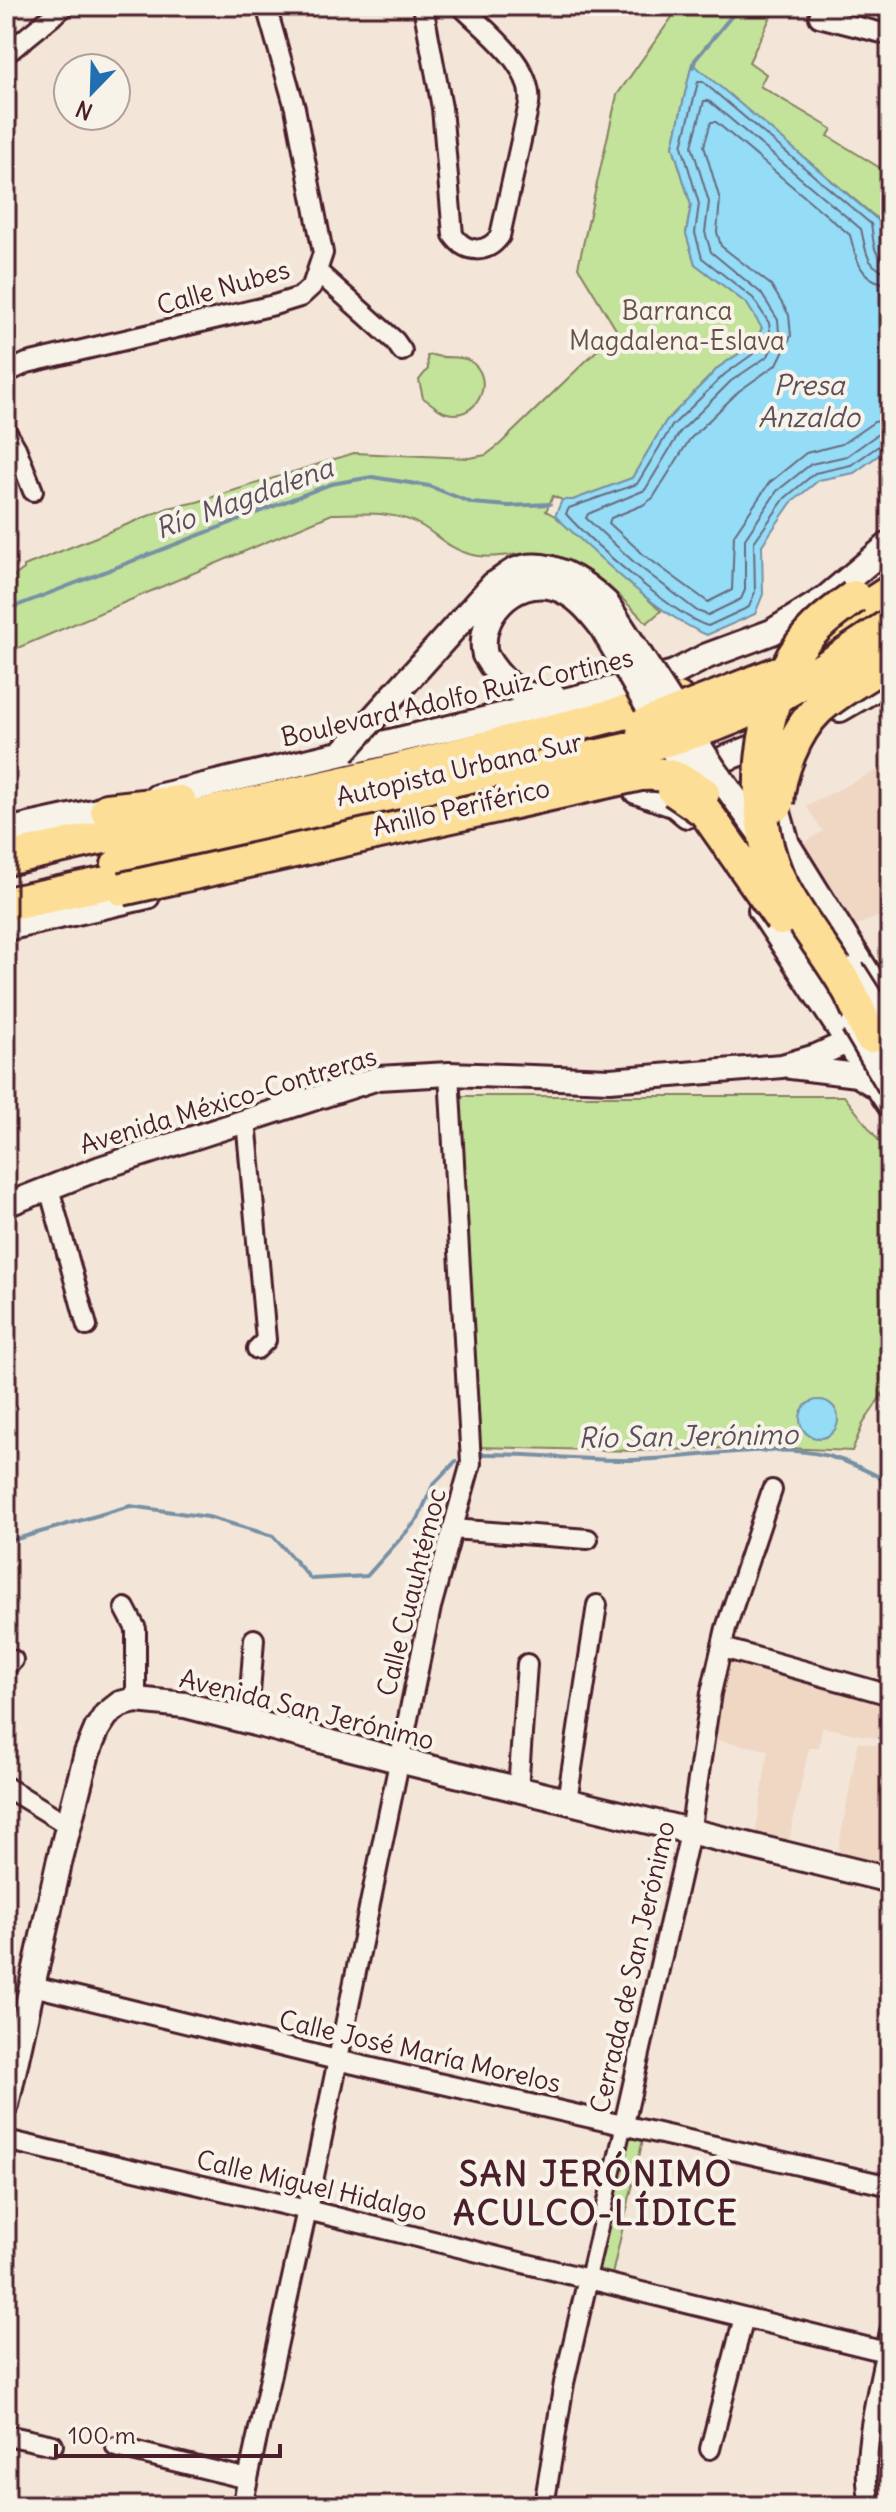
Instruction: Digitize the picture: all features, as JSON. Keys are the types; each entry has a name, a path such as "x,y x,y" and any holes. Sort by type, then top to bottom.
{"highway":[{"path":"878,1034 788,898 768,854 761,818 764,758 778,687 801,645 820,622 890,571"},
{"name":"Anillo Periférico","path":"6,859 374,776 668,703 804,649 890,592"},
{"name":"Autopista Urbana Sur","path":"6,874 197,834 436,773 643,727 808,660 890,605"},
{"name":"Autopista Urbana Sur","path":"6,891 662,741 735,716 817,675 890,625"},
{"name":"Anillo Periférico","path":"6,906 372,827 667,758 808,696 890,641"},
{"path":"888,1088 878,1034 877,1003 785,857 776,828 777,789 790,751 818,709 890,660"},
{"path":"740,728 838,710"},
{"path":"507,775 553,779 605,772 659,783 690,799 705,811 720,830 833,997 878,1034"},
{"path":"6,906 122,889 641,774 661,773 682,780 703,793"},
{"path":"107,810 374,776"}],"main road":[{"name":"Boulevard Adolfo Ruiz Cortines","path":"6,831 107,810 674,673 707,656 772,632 825,599 890,544"},
{"path":"343,752 493,585 517,570 537,568 561,572 585,583 606,603 713,768 773,851 878,1034"},
{"path":"615,688 534,696 503,680 485,655 482,641 484,627 498,605 532,586 552,587 570,594 587,608 602,627 676,755 773,890 888,1088"},
{"path":"773,851 767,798 774,750 780,733 794,715 890,652"},
{"path":"6,928 470,823 636,791 788,734 890,680"},
{"path":"788,734 773,786 780,825 800,869 877,1003"},
{"path":"636,791 675,805 713,839 878,1034"},
{"path":"65,914 122,889"},
{"path":"6,2105 87,1753 106,1715 120,1704 136,1700"},
{"name":"Avenida San Jerónimo","path":"136,1700 185,1705 248,1720 690,1833 890,1880"}],"street":[{"path":"6,54 65,6"},
{"name":"Calle Nubes","path":"6,373 27,363 300,297 312,286 323,253 295,108 266,6"},
{"path":"423,6 442,108 453,235 467,248 479,250 491,246 500,236 530,88 519,65 461,6"},
{"path":"819,17 890,35"},
{"path":"318,272 395,341 402,351"},
{"path":"6,431 33,491"},
{"name":"Avenida México-Contreras","path":"6,1205 246,1120 378,1078 449,1074 610,1080 782,1066 878,1034"},
{"path":"782,1066 857,1075 888,1088"},
{"name":"Calle Cuauhtémoc","path":"242,2506 307,2210 431,1607 471,1463 449,1074"},
{"path":"246,1120 266,1340 257,1349"},
{"path":"49,1188 87,1326"},
{"name":"Cerrada de San Jerónimo","path":"544,2506 564,2383 690,1833 711,1693 726,1628 772,1490"},
{"path":"452,1529 588,1539"},
{"path":"567,1801 597,1605"},
{"path":"125,1608 136,1629 136,1700"},
{"path":"248,1720 254,1639"},
{"path":"723,1648 890,1695"},
{"path":"518,1790 527,1664"},
{"path":"6,1787 68,1825"},
{"name":"Calle José María Morelos","path":"33,1986 337,2060 890,2186"},
{"name":"Calle Miguel Hidalgo","path":"6,2140 307,2210 886,2352"},
{"path":"710,2449 744,2317"},
{"path":"871,2506 866,2491 865,2468 890,2331"},
{"path":"6,2435 53,2445"},
{"path":"116,2447 248,2479"}],"shaded area":[{"path":"889,764 890,918 880,916 849,928 795,849 823,831 806,806"},
{"path":"724,1661 821,1678 856,1698 890,1706 890,1741 822,1727 819,1748 809,1748 788,1845 755,1838 768,1750 711,1739"},
{"path":"858,1742 890,1748 888,1866 837,1857"}],"green space":[{"name":"Barranca Magdalena-Eslava","path":"680,6 699,9 701,6 776,6 749,62 766,74 760,86 832,129 828,136 890,174 890,236 886,253 882,248 879,220 692,64 673,146 691,205 686,233 695,264 748,304 762,328 755,343 719,367 666,421 632,478 573,500 553,496 546,511 661,611 647,623 595,576 565,559 530,553 477,556 456,549 422,526 401,517 332,514 6,653 6,582 24,566 168,508 197,502 354,453 469,458 486,455 499,445 617,331 578,267 617,95"},
{"path":"427,356 466,359 478,369 483,388 480,398 466,412 444,412 423,398 419,380 428,369"},
{"path":"458,1096 844,1096 890,1155 890,1382 863,1424 852,1451 761,1447 634,1451 476,1447"},
{"path":"619,2117 647,2122 611,2279 587,2268"}],"water":[{"name":"Presa Anzaldo","path":"692,63 879,221 882,248 890,255 890,447 854,473 819,480 791,503 762,545 763,594 755,614 707,635 647,598 555,516 562,500 573,500 632,478 666,421 719,367 755,343 762,328 747,304 695,264 686,234 691,205 673,146"},
{"path":"819,1400 833,1405 838,1419 833,1433 819,1438 805,1433 800,1419 805,1405"}],"waterway":[{"path":"693,67 695,60 740,6"},
{"name":"Río Magdalena","path":"6,610 331,484 372,477 429,486 472,503 509,506 550,504"},
{"name":"Río San Jerónimo","path":"480,1454 633,1460 758,1451 807,1452 844,1461 890,1483"},
{"name":"Río San Jerónimo","path":"6,1542 130,1506 208,1517 273,1536 311,1579 367,1576 418,1519 433,1485 456,1461"}],"district":[{"name":"SAN JERÓNIMO ACULCO-LÍDICE","path":"596,2192"}]}
